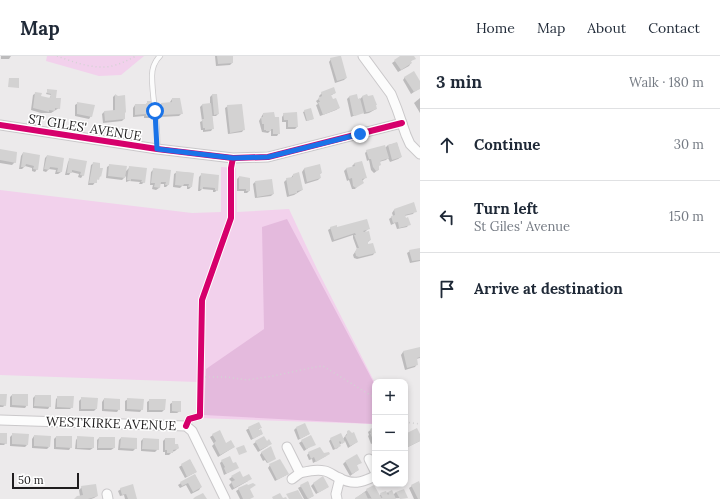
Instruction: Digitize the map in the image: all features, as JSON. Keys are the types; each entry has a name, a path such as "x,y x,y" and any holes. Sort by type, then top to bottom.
{"street":[{"path":"363,56 390,94 410,144 420,154"},
{"name":"ST GILES' AVENUE","path":"0,125 157,149 233,158 268,157 402,123"},
{"name":"WESTKIRKE AVENUE","path":"0,420 186,426 192,431 225,499"},
{"path":"288,447 300,473"},
{"path":"369,459 372,465"},
{"path":"292,479 300,473 315,469 327,471 354,483 372,477"},
{"path":"337,499 336,494 340,478"}],"lane":[{"path":"157,149 157,130 152,76 156,60 160,56"}],"path":[{"path":"57,56 97,68 112,66 136,56"},
{"path":"201,377 228,377 247,380 323,366 372,396"},
{"path":"408,422 420,424"}],"shaded area":[{"path":"47,56 144,56 121,75 99,76 46,61"},
{"path":"221,167 236,168 237,212 289,209 317,269 373,379 372,424 198,418 197,382 0,375 0,190 192,213 221,212"},
{"path":"287,219 372,379 372,424 204,415 206,369 264,329 262,227"}],"building":[{"path":"217,56 233,56 233,63 218,64"},
{"path":"341,56 347,78 337,81 330,58"},
{"path":"400,56 414,56 416,59 411,61 412,63 401,70 394,60"},
{"path":"414,71 420,81 420,89 414,92 404,77"},
{"path":"9,78 19,78 19,88 8,87"},
{"path":"334,87 336,93 331,95 333,99 336,98 340,108 323,115 318,98 322,96 321,92"},
{"path":"47,89 57,90 56,98 61,98 60,109 55,108 55,111 49,110 49,112 33,108 35,92 42,93 41,96 50,98 51,94 47,93"},
{"path":"115,94 118,96 125,95 125,119 105,121 104,111 115,110"},
{"path":"212,94 217,94 219,114 214,115"},
{"path":"357,94 358,99 360,98 364,113 355,116 353,115 349,96"},
{"path":"367,94 368,96 373,95 377,109 366,112 362,96"},
{"path":"172,98 180,98 183,114 162,115 161,103 172,102"},
{"path":"147,101 152,101 153,116 146,116 146,114 135,115 135,104 147,104"},
{"path":"77,102 95,105 92,117 77,114"},
{"path":"211,103 214,129 205,130 205,128 203,128 202,119 204,119 202,104"},
{"path":"242,104 245,130 230,133 227,105"},
{"path":"311,108 314,119 307,121 304,110"},
{"path":"274,112 275,117 279,117 280,134 273,134 273,129 271,129 271,131 264,130 264,124 262,124 261,117 263,117 263,113"},
{"path":"297,112 298,127 288,127 288,120 284,120 283,113"},
{"path":"397,142 402,157 392,160 388,145"},
{"path":"385,145 389,158 380,161 381,165 379,166 379,170 376,171 366,150"},
{"path":"0,149 17,152 16,163 0,160"},
{"path":"23,152 40,155 38,170 33,169 34,166 26,164 25,167 21,167"},
{"path":"47,155 64,158 62,172 57,172 58,168 50,167 49,170 44,169"},
{"path":"69,158 87,161 84,176 80,175 81,172 72,170 72,173 67,173"},
{"path":"362,161 367,178 362,179 364,183 356,188 353,186 352,178 349,179 346,168 355,166 354,163"},
{"path":"93,162 100,163 100,168 103,168 101,177 100,176 99,180 97,179 97,183 89,183"},
{"path":"109,164 127,166 125,178 108,176"},
{"path":"320,164 322,173 320,174 321,178 307,182 304,168"},
{"path":"129,166 147,168 145,183 141,182 142,180 127,180"},
{"path":"153,168 171,170 169,185 165,185 166,182 161,182 160,188 154,187 155,183 151,183"},
{"path":"176,171 194,173 192,187 188,187 189,184 184,184 183,186 175,185"},
{"path":"299,172 303,190 289,195 286,178 293,177 293,174"},
{"path":"201,173 219,175 218,191 215,190 215,188 203,187 203,189 200,189"},
{"path":"239,176 250,178 250,191 246,191 246,189 239,189"},
{"path":"272,179 274,194 257,197 255,181"},
{"path":"414,202 417,212 405,215 406,218 408,217 411,225 399,228 398,222 393,223 391,216 395,215 394,209"},
{"path":"367,219 370,229 363,231 369,231 371,240 368,241 368,244 373,243 376,253 359,257 356,256 355,252 357,248 359,248 354,235 356,235 355,233 334,240 330,227 337,225 337,227"},
{"path":"420,248 420,260 412,261 409,250"},
{"path":"420,347 420,357 417,358 418,365 407,368 403,351"},
{"path":"0,394 7,394 6,406 0,405"},
{"path":"12,394 28,394 28,406 12,405"},
{"path":"35,395 51,395 51,407 34,406"},
{"path":"57,396 74,396 73,408 57,407"},
{"path":"81,397 98,398 97,409 81,409"},
{"path":"104,398 120,399 120,410 104,409"},
{"path":"127,398 144,399 143,410 127,409"},
{"path":"149,399 166,399 165,410 149,410"},
{"path":"172,401 181,401 181,412 172,411"},
{"path":"259,422 262,428 258,429 261,429 263,434 253,439 248,427"},
{"path":"305,423 310,434 300,439 296,427"},
{"path":"372,428 372,438 370,433 370,429"},
{"path":"417,428 420,434 420,441 408,447 408,432"},
{"path":"220,430 226,443 231,440 235,447 220,455 214,443 216,441 212,434"},
{"path":"349,430 352,433 354,432 358,442 350,446 345,436"},
{"path":"0,433 7,433 7,444 0,443"},
{"path":"12,433 29,434 28,445 12,444"},
{"path":"341,433 345,442 342,444 340,441 341,446 335,449 330,438"},
{"path":"34,435 51,436 50,447 34,446"},
{"path":"311,435 316,445 306,449 301,440"},
{"path":"56,436 72,436 72,448 56,447"},
{"path":"77,436 94,437 94,448 77,448"},
{"path":"264,436 267,441 269,439 272,444 260,450 255,441"},
{"path":"99,437 115,437 115,448 98,448"},
{"path":"121,437 137,438 137,449 120,448"},
{"path":"143,438 159,439 159,450 142,449"},
{"path":"165,438 175,438 175,444 178,444 179,448 173,450 173,453 167,453 167,450 165,450"},
{"path":"244,445 247,452 239,455 236,448"},
{"path":"271,446 276,459 268,463 261,452"},
{"path":"320,447 324,453 329,452 330,454 316,462 314,457 311,459 308,452"},
{"path":"357,454 362,463 357,465 359,470 352,474 345,461"},
{"path":"230,456 233,463 236,462 239,468 226,473 225,467 221,460"},
{"path":"190,459 197,472 187,477 181,464"},
{"path":"280,459 289,474 277,480 269,464"},
{"path":"240,471 243,477 249,474 252,479 234,488 231,482 235,480 231,476"},
{"path":"195,474 202,487 193,492 188,483 182,486 180,482"},
{"path":"323,476 329,487 318,493 313,483"},
{"path":"308,481 314,496 308,499 300,485"},
{"path":"419,481 420,499 418,499 411,485"},
{"path":"253,483 256,485 250,489 254,497 250,499 243,499 238,488"},
{"path":"96,484 98,496 88,499 74,499 77,496 83,495 81,486"},
{"path":"133,484 137,499 128,499 126,494 122,495 120,488"},
{"path":"372,486 375,487 382,499 372,499 366,489"},
{"path":"404,489 408,498 400,499 396,492"},
{"path":"298,490 303,499 289,499 286,494"},
{"path":"392,490 396,499 383,499 380,493 386,491 388,495 388,492"},
{"path":"365,492 368,499 355,499 355,498"},
{"path":"203,493 207,499 193,499 195,497"},
{"path":"280,493 283,498 286,497 287,499 273,499 272,497"}],"cycle path":[{"path":"0,125 157,149 233,158 268,157 402,123"},
{"path":"186,426 189,419 200,416 202,300 231,218 231,168 233,158"}],"route":[{"path":"155,111 157,149 233,158 268,157 360,134"}]}
